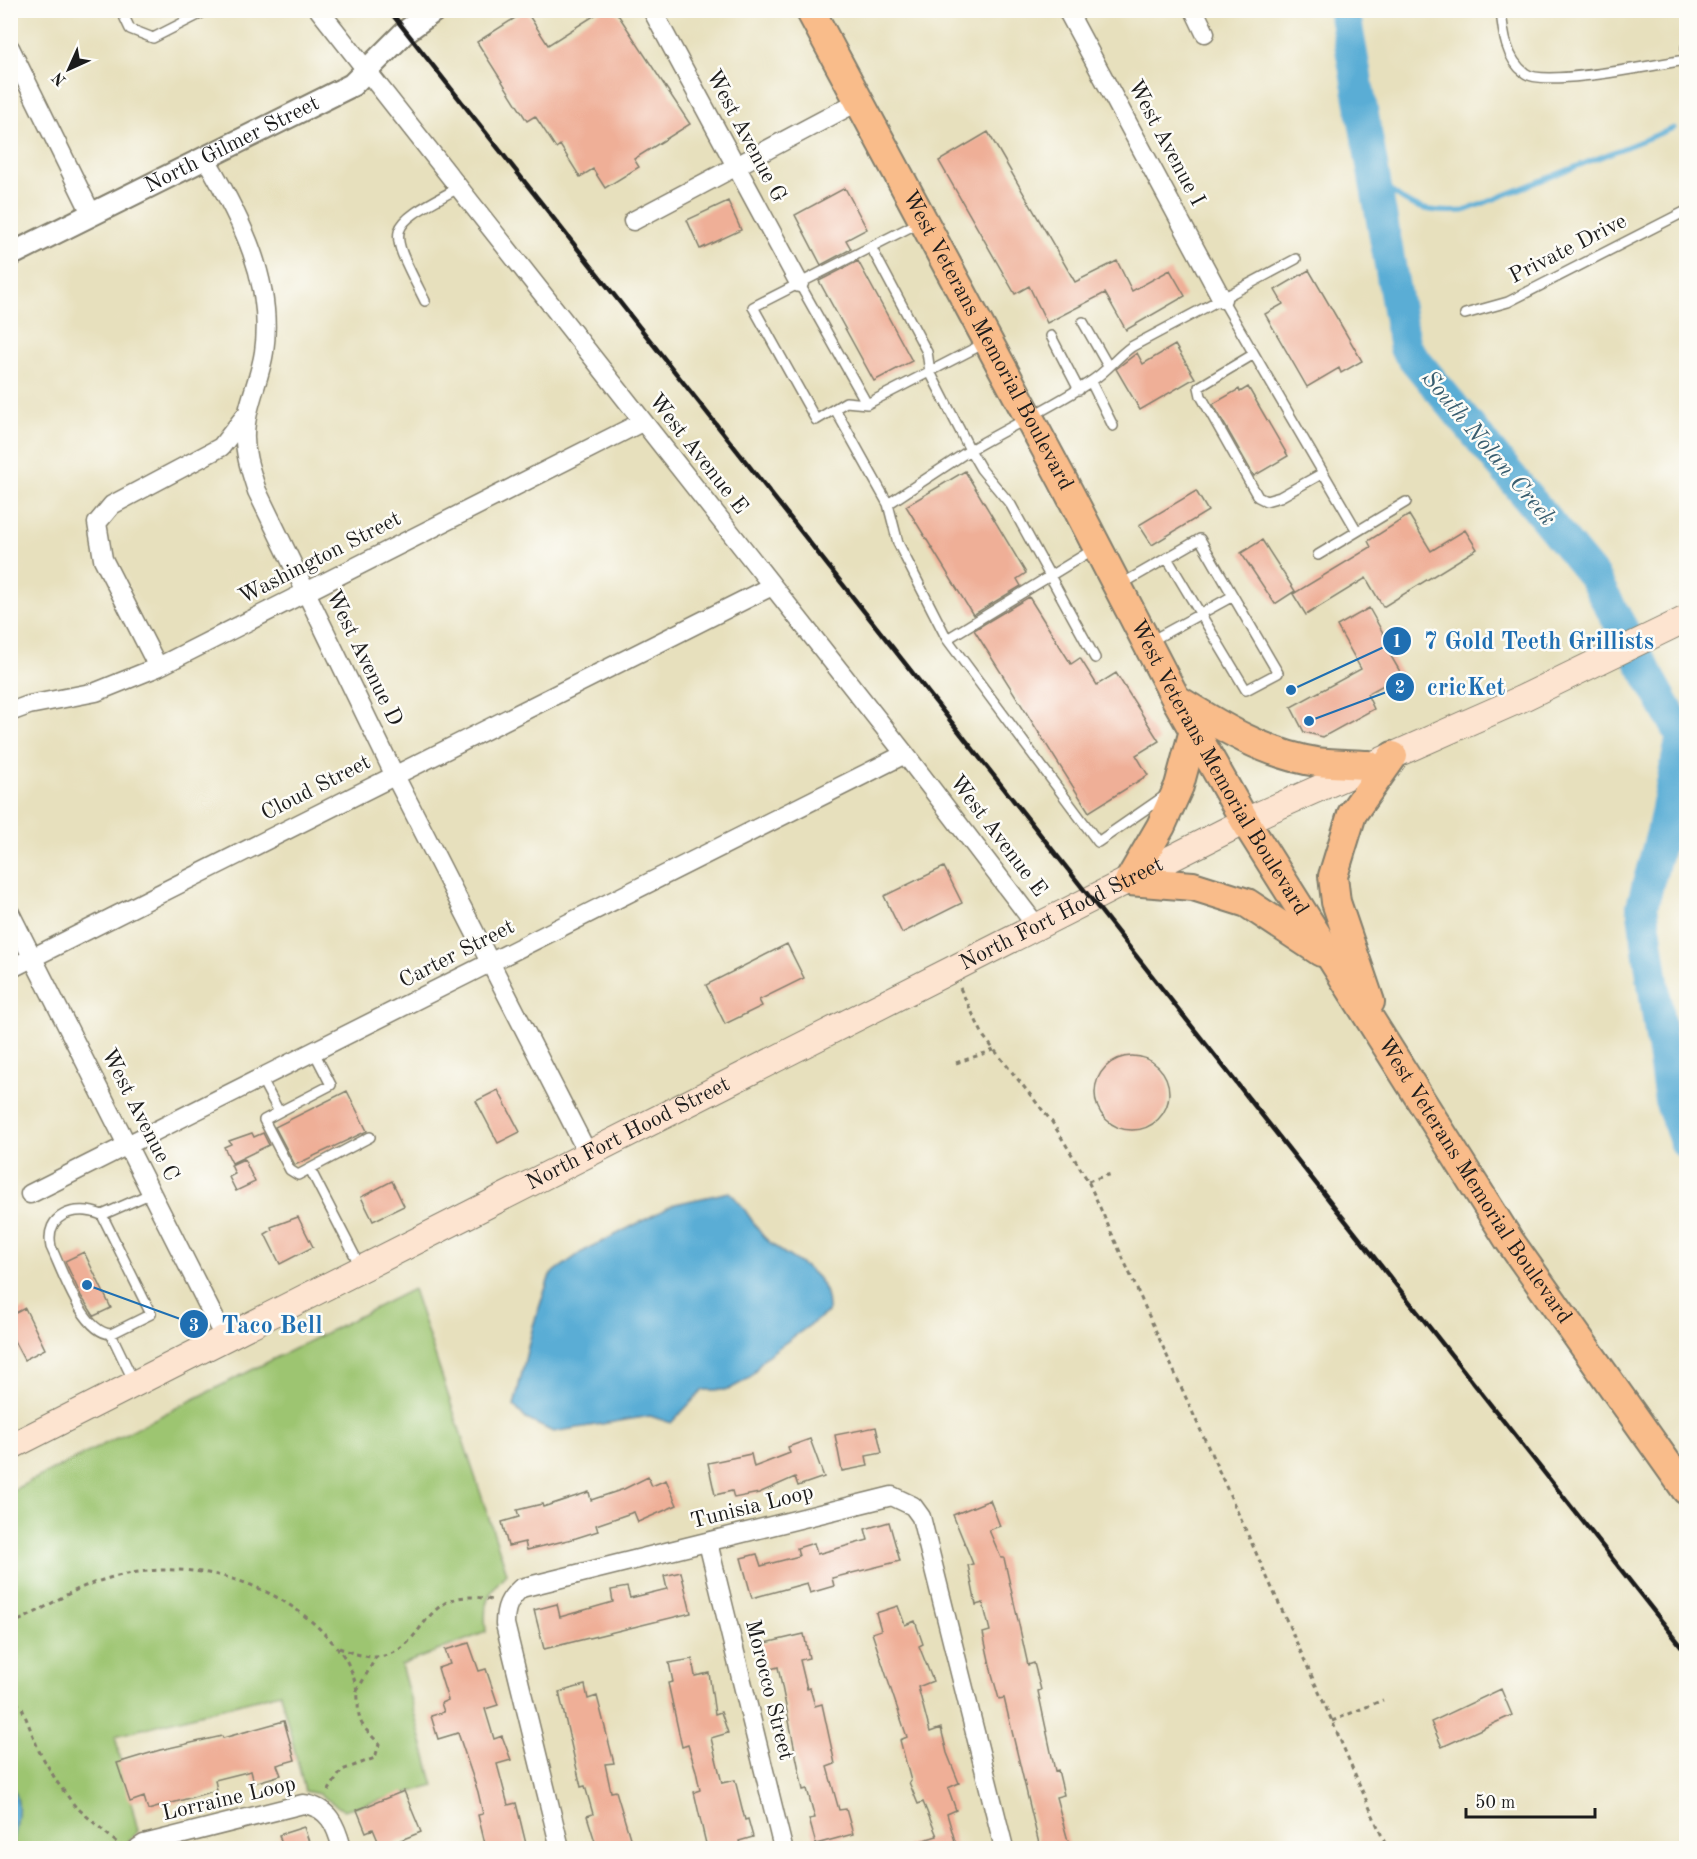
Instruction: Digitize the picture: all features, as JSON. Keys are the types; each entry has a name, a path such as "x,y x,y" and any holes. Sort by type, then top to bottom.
{"main road":[{"name":"West Veterans Memorial Boulevard","path":"810,10 1062,479 1176,699 1245,821 1386,1049 1509,1240 1686,1490"},
{"name":"North Fort Hood Street","path":"10,1447 589,1156 1245,821 1572,676 1686,619"},
{"path":"1176,699 1230,731 1275,751 1316,762 1381,761 1352,814 1333,876 1336,902 1386,1049"},
{"path":"1194,730 1179,786 1161,826 1129,881 1193,886 1247,903 1328,956"}],"street":[{"name":"West Avenue E","path":"319,10 460,187 642,423 905,754 1038,928"},
{"name":"North Gilmer Street","path":"10,255 352,85 405,32 435,10"},
{"name":"West Avenue G","path":"652,10 799,283"},
{"name":"West Avenue I","path":"1067,10 1222,299"},
{"path":"1194,10 1205,33"},
{"path":"10,48 92,214"},
{"path":"633,221 859,101"},
{"name":"West Avenue D","path":"206,159 247,241 260,273 266,296 264,351 248,412 245,434 248,463 257,491 394,776 589,1156"},
{"path":"158,667 103,559 97,523 112,505 221,447 248,412"},
{"name":"Washington Street","path":"10,712 47,701 96,692 158,667 642,423"},
{"name":"Cloud Street","path":"10,969 772,586"},
{"name":"Carter Street","path":"30,1194 905,754"},
{"name":"West Avenue C","path":"10,913 225,1339"},
{"name":"Tunisia Loop","path":"507,1605 511,1597 521,1588 892,1496 913,1506 921,1517 1004,1848"},
{"name":"Morocco Street","path":"708,1543 783,1848"},
{"path":"507,1605 505,1624 560,1848"},
{"name":"Lorraine Loop","path":"138,1848 144,1844 303,1804 319,1808 336,1827 342,1848"}],"lane":[{"path":"121,10 130,29 153,38 208,10"},
{"path":"1501,10 1510,57 1526,75 1540,78 1597,74 1685,60"},
{"path":"1686,47 1686,77"},
{"path":"425,301 396,238 400,225 413,213 460,187"},
{"name":"Private Drive","path":"1465,314 1508,302 1686,211"},
{"path":"922,221 753,307 816,420 846,402 867,405 987,342"},
{"path":"871,247 927,352 930,372 970,450 981,469 1011,506 1095,658"},
{"path":"888,504 970,450 1079,390 1131,347 1296,259"},
{"path":"799,283 867,405"},
{"path":"1222,299 1357,531"},
{"path":"1083,322 1108,366"},
{"path":"1051,336 1079,390"},
{"path":"1254,354 1199,387 1201,396 1258,497 1266,501 1280,497 1323,473"},
{"path":"1091,382 1113,426"},
{"path":"835,409 888,504 898,543 947,639 1098,842 1179,786"},
{"path":"1317,555 1406,502"},
{"path":"1117,587 1167,558 1200,539 1278,673 1246,690 1167,558"},
{"path":"947,639 1096,548"},
{"path":"1147,644 1233,596"},
{"path":"314,1052 331,1085 264,1120 290,1170 298,1175 370,1137"},
{"path":"261,1078 279,1112"},
{"path":"310,1169 362,1270"},
{"path":"102,1215 151,1314 111,1334 104,1334 87,1320 51,1247 48,1236 50,1228 68,1213 80,1210 102,1215 152,1193"},
{"path":"111,1334 135,1384"}],"path":[{"path":"952,971 984,1036 1052,1122 1088,1180 1387,1848"},
{"path":"956,1064 994,1050"},
{"path":"1088,1180 1111,1174"},
{"path":"10,1624 104,1579 162,1569 195,1570 246,1582 275,1594 314,1624 337,1647 347,1662 357,1691 360,1722 379,1744 379,1751 375,1758 368,1763 342,1770 319,1808"},
{"path":"357,1691 376,1657 406,1643 439,1605 448,1600 471,1596 507,1605"},
{"path":"10,1637 16,1622"},
{"path":"337,1647 376,1657"},
{"path":"10,1686 11,1697 22,1708 45,1758 75,1806 123,1848"},
{"path":"1332,1721 1383,1701"}],"green space":[{"path":"413,1289 507,1573 488,1599 485,1613 486,1632 401,1665 434,1786 343,1810 319,1794 305,1791 280,1693 115,1736 138,1831 122,1848 11,1848 11,1491"}],"water":[{"path":"729,1192 744,1208 763,1236 815,1275 827,1297 828,1312 764,1358 750,1378 728,1390 703,1390 671,1423 650,1416 553,1432 526,1419 514,1406 533,1326 550,1275 582,1252 675,1204"},
{"path":"10,1783 15,1790 18,1806 12,1848"}],"building":[{"path":"603,10 615,10 690,124 634,159 639,167 605,188 593,169 580,177 560,145 556,148 535,116 527,121 477,42 526,11 548,45"},
{"path":"988,132 1075,282 1117,261 1132,291 1170,270 1185,296 1126,330 1105,293 1047,323 1029,286 1015,294 939,161"},
{"path":"845,188 867,229 846,240 851,249 821,265 795,215"},
{"path":"728,201 741,230 700,249 687,220"},
{"path":"858,261 912,361 874,381 819,281"},
{"path":"1309,270 1362,361 1341,373 1339,368 1307,387 1265,314 1283,304 1275,290"},
{"path":"1175,345 1195,378 1140,410 1116,369 1137,353 1143,364"},
{"path":"1248,387 1288,456 1254,476 1213,404 1239,389 1240,392"},
{"path":"965,471 1026,573 1017,579 1021,586 973,615 906,506"},
{"path":"1196,491 1208,511 1152,545 1139,525"},
{"path":"1409,515 1431,551 1465,530 1477,549 1383,607 1366,578 1306,615 1293,594 1371,547 1368,541"},
{"path":"1262,540 1295,591 1275,604 1241,553"},
{"path":"1029,597 1071,664 1080,658 1097,685 1116,673 1159,741 1136,755 1148,775 1089,812 974,630"},
{"path":"1369,608 1392,649 1388,651 1402,675 1367,694 1374,709 1323,737 1304,732 1291,707 1361,669 1337,626"},
{"path":"944,867 962,903 902,933 884,896"},
{"path":"787,944 804,978 759,1000 762,1006 725,1024 706,985"},
{"path":"1125,1056 1139,1056 1153,1062 1163,1072 1169,1086 1169,1100 1163,1114 1153,1124 1139,1130 1125,1130 1111,1124 1101,1114 1095,1100 1095,1086 1101,1072 1111,1062"},
{"path":"498,1090 520,1132 498,1143 476,1101"},
{"path":"347,1091 367,1131 295,1165 275,1127"},
{"path":"252,1133 254,1137 263,1133 269,1145 232,1163 224,1147 231,1144 229,1141"},
{"path":"244,1159 255,1182 236,1191 229,1177 235,1174 231,1165"},
{"path":"392,1181 404,1206 373,1221 361,1197"},
{"path":"298,1217 313,1247 280,1264 265,1234 272,1230 271,1227"},
{"path":"84,1252 111,1308 94,1316 81,1296 65,1261"},
{"path":"25,1308 45,1349 24,1360 10,1333 10,1316"},
{"path":"876,1427 882,1453 866,1456 868,1466 842,1471 835,1435"},
{"path":"810,1439 824,1477 798,1486 795,1477 759,1493 734,1498 732,1491 715,1495 708,1463 751,1454 754,1467 790,1453 788,1447"},
{"path":"648,1477 652,1486 666,1480 677,1505 638,1522 634,1512 596,1525 598,1531 527,1550 525,1542 508,1546 502,1522 519,1517 517,1510 542,1504 543,1507 589,1492 591,1500 624,1489"},
{"path":"990,1500 1000,1526 989,1530 1001,1558 1004,1558 1028,1665 1034,1663 1041,1690 1038,1691 1055,1771 1058,1770 1064,1795 1056,1797 1070,1848 1040,1848 1004,1698 999,1699 992,1674 983,1633 990,1631 983,1603 976,1605 968,1565 973,1564 953,1515"},
{"path":"889,1522 900,1561 832,1578 834,1586 810,1593 807,1583 752,1598 741,1558 757,1554 761,1566 799,1556 797,1548 814,1543 817,1554 868,1540 865,1529"},
{"path":"681,1572 691,1613 544,1649 534,1610 557,1604 560,1617 613,1602 611,1590 627,1587 630,1598 667,1589 664,1576"},
{"path":"898,1606 905,1625 915,1621 923,1644 919,1646 933,1681 918,1687 930,1732 941,1728 947,1753 959,1783 948,1788 956,1810 947,1814 957,1848 907,1848 907,1845 937,1836 923,1802 918,1804 909,1782 911,1781 900,1740 907,1737 872,1633 881,1630 876,1613"},
{"path":"804,1634 809,1658 800,1660 807,1689 810,1688 815,1706 822,1704 835,1764 827,1767 839,1810 846,1809 853,1834 816,1844 809,1819 815,1818 807,1789 803,1790 778,1667 767,1670 761,1644"},
{"path":"469,1643 479,1671 486,1669 498,1705 485,1709 494,1739 502,1736 511,1760 497,1764 508,1805 516,1803 527,1848 486,1848 478,1815 483,1814 478,1792 458,1733 438,1739 431,1716 444,1712 441,1703 448,1700 438,1668 450,1664 445,1650"},
{"path":"692,1659 695,1676 709,1673 715,1714 721,1712 728,1733 711,1738 722,1783 735,1780 745,1820 748,1819 753,1837 739,1841 741,1848 707,1848 694,1792 700,1790 696,1771 688,1745 682,1747 668,1683 673,1682 669,1663"},
{"path":"585,1685 588,1699 597,1696 614,1763 605,1764 611,1792 616,1791 633,1848 597,1848 587,1816 593,1814 585,1786 581,1787 559,1692"},
{"path":"1501,1689 1512,1715 1442,1747 1431,1722"},
{"path":"284,1721 295,1760 277,1765 281,1775 254,1783 251,1771 215,1780 217,1790 148,1810 144,1797 130,1802 117,1763 160,1750 222,1736 223,1738"},
{"path":"404,1791 421,1832 381,1848 373,1829 366,1832 357,1810"},
{"path":"304,1827 311,1848 283,1848 279,1835"}],"waterway":[{"name":"South Nolan Creek","path":"1344,10 1405,348 1593,576 1682,736 1662,833 1642,906 1670,1101 1686,1143"},
{"path":"1374,175 1394,194 1414,205 1436,211 1464,211 1674,128"}],"railway":[{"path":"389,10 1686,1652"}],"place":[{"name":"7 Gold Teeth Grillists","path":"1291,690"},
{"name":"cricKet","path":"1309,721"},
{"name":"Taco Bell","path":"87,1285"}]}
